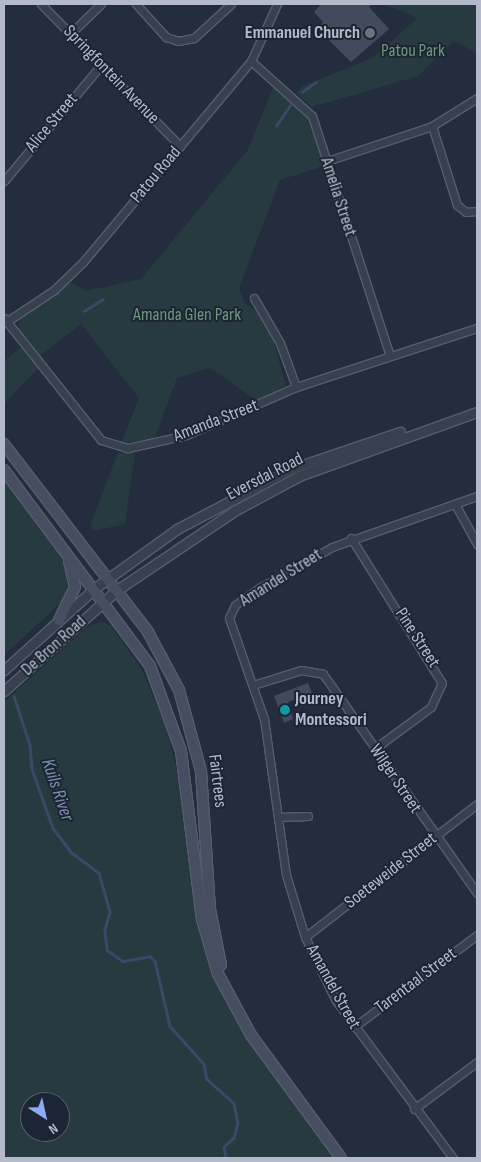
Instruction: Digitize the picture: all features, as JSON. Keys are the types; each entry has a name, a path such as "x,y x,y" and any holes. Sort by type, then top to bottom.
{"main road":[{"path":"4,444 108,578"},
{"path":"4,470 95,588"},
{"path":"59,620 75,587 64,550"},
{"name":"Fairtrees","path":"108,578 166,662 189,717 201,771 213,928 230,995"},
{"name":"Fairtrees","path":"95,588 136,642 167,703 185,771 202,920 218,974 272,1065 341,1158"}],"street":[{"name":"Springfontein Avenue","path":"41,4 180,146"},
{"path":"70,34 101,4"},
{"path":"136,4 166,36 184,41 212,24 231,4"},
{"name":"Patou Road","path":"5,320 71,276 251,61 277,4"},
{"name":"Amelia Street","path":"251,61 309,110 390,356"},
{"name":"Alice Street","path":"4,181 101,65"},
{"path":"326,161 432,126 477,98"},
{"path":"432,126 458,205 466,212 477,211"},
{"path":"254,298 280,343 296,387"},
{"name":"Amanda Street","path":"5,320 96,435 116,448 141,448 186,435 296,387 477,328"},
{"name":"Eversdal Road","path":"95,588 177,528 264,481 347,448 477,412"},
{"name":"Eversdal Road","path":"105,600 215,522 299,476 458,418"},
{"name":"Amandel Street","path":"453,1158 354,1027 305,937 286,875 272,756 253,685 232,630 233,608 293,567 351,538 477,496"},
{"path":"454,504 477,544"},
{"name":"Pine Street","path":"351,538 442,683 431,706 374,749"},
{"name":"De Bron Road","path":"4,670 95,588"},
{"name":"De Bron Road","path":"4,691 105,600"},
{"name":"Wilger Street","path":"253,685 301,670 319,671 434,837 477,893"},
{"name":"Soeteweide Street","path":"305,937 477,804"},
{"path":"278,817 308,816"},
{"name":"Tarentaal Street","path":"354,1027 477,935"},
{"path":"414,1108 477,1062"}],"green space":[{"name":"Patou Park","path":"384,4 477,4 477,53 454,41 418,76 312,107 296,93 303,86 374,57 417,18"},
{"name":"Amanda Glen Park","path":"274,86 307,114 324,166 280,180 239,288 245,304 255,310 273,339 286,386 257,401 210,368 177,378 154,440 121,443 139,398 81,324 40,356 19,330 19,320 71,282 86,291 141,279 247,151"},
{"path":"21,347 38,368 4,404 4,361"},
{"path":"118,452 135,453 125,524 94,531 90,526"},
{"path":"4,479 70,570 65,599 4,655"},
{"path":"101,621 111,626 141,668 165,725 179,779 185,837 209,961 251,1045 334,1158 4,1158 4,702 86,628"}],"building":[{"name":"Emmanuel Church","path":"321,4 372,4 369,7 389,29 351,62 317,28 323,22 314,12"},
{"name":"Journey Montessori","path":"308,683 312,693 288,702 293,719 284,723 274,696"}],"waterway":[{"path":"302,92 316,82"},
{"path":"276,126 290,105"},
{"path":"84,311 103,299"},
{"name":"Kuils River","path":"14,696 30,745 32,769 53,828 71,852 99,873 110,912 105,930 107,950 123,961 150,956 155,961 170,1026 204,1064 207,1079 234,1103 238,1123 234,1138 224,1147 226,1158"}],"place":[{"name":"Emmanuel Church","path":"370,33"},
{"name":"Journey Montessori","path":"285,710"}]}
